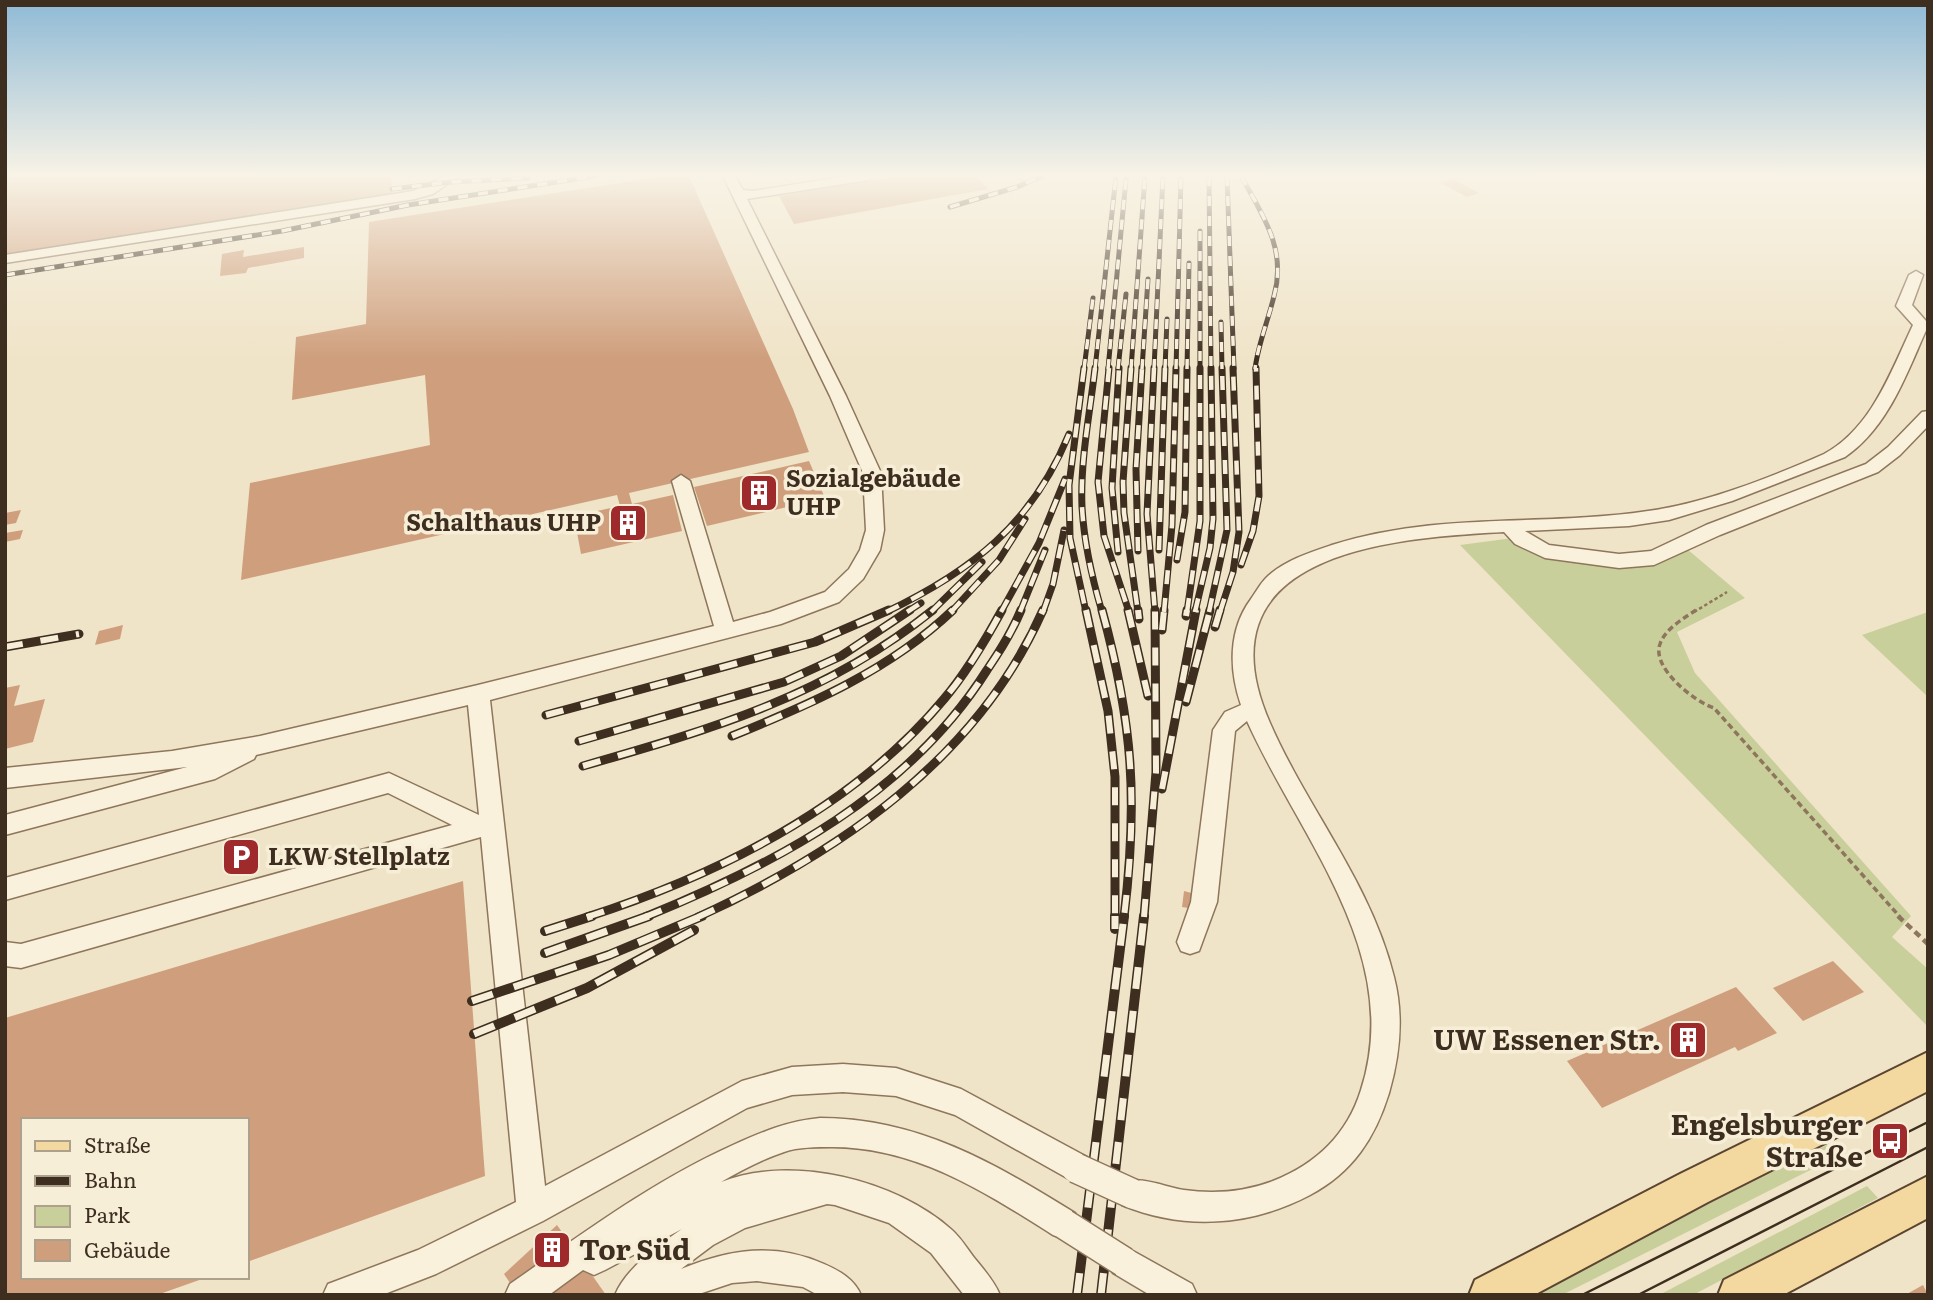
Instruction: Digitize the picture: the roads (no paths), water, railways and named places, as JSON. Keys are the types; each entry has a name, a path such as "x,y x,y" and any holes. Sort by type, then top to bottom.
{"main road":[{"path":"1490,1295 1694,1188 1928,1071"},
{"path":"1739,1295 1928,1196"}],"lane":[{"path":"5,259 148,237"},
{"path":"5,778 172,760 260,745 774,620 831,597 856,574 870,551 875,530 872,473 760,237"},
{"path":"339,1295 425,1263 532,1210 742,1096 792,1081 843,1077 896,1082 961,1102 1076,1167 1133,1194 1182,1207 1240,1207 1287,1191 1332,1166 1359,1133 1380,1086 1389,1038 1383,986 1370,937 1346,883 1262,733 1254,711 1244,673 1243,639 1259,596 1295,565 1332,550 1382,539 1509,527 1632,520 1700,507 1815,463 1852,444 1881,406 1921,324 1904,306 1916,275"},
{"path":"1509,527 1522,539 1545,551 1619,561 1654,558 1713,530 1872,468 1895,451 1928,416"},
{"path":"681,481 726,632"},
{"path":"478,694 485,825 532,1210"},
{"path":"1191,942 1204,902 1224,730 1230,718 1254,711"},
{"path":"5,825 215,769 260,745"},
{"path":"5,889 389,783 485,825"},
{"path":"5,954 21,956 485,825"},
{"path":"520,1295 671,1193 719,1166 786,1137 831,1133 883,1137 927,1149 986,1177 1181,1295"},
{"path":"527,1295 685,1211 731,1193 774,1185 835,1190 897,1210 942,1242 984,1295"},
{"path":"631,1295 660,1264 701,1232 755,1208 835,1190"},
{"path":"666,1295 713,1272 765,1264 809,1272 845,1295"}],"tram line":[{"path":"1582,1295 1928,1122"},
{"path":"1638,1295 1928,1147"}],"railway":[{"path":"5,275 246,237"},
{"path":"1095,369 1109,237"},
{"path":"1108,369 1121,237"},
{"path":"1131,369 1141,237"},
{"path":"1154,369 1160,237"},
{"path":"1176,369 1179,237"},
{"path":"1187,612 1200,521 1200,237"},
{"path":"1210,237 1211,369"},
{"path":"1229,237 1234,369"},
{"path":"1255,369 1277,279 1272,237"},
{"path":"1187,369 1189,263"},
{"path":"1142,369 1148,279"},
{"path":"1118,369 1126,294"},
{"path":"1084,369 1093,298"},
{"path":"1165,369 1167,319"},
{"path":"1221,322 1222,369"},
{"path":"1084,368 1069,485 1070,538 1086,612"},
{"path":"1095,368 1084,455 1082,507 1089,560 1102,612"},
{"path":"1109,368 1098,482 1104,536 1129,612"},
{"path":"1118,552 1112,488 1119,368"},
{"path":"1131,368 1123,482 1124,513 1138,612"},
{"path":"1138,551 1136,469 1142,368"},
{"path":"1154,368 1147,514 1155,612"},
{"path":"1159,550 1165,368"},
{"path":"1164,612 1172,525 1176,368"},
{"path":"1177,560 1185,512 1187,368"},
{"path":"1195,612 1210,548 1213,519 1211,368"},
{"path":"1209,612 1227,530 1222,368"},
{"path":"1220,612 1233,572 1239,532 1233,368"},
{"path":"1241,565 1253,531 1259,496 1256,368"},
{"path":"886,612 946,580 996,541 1018,519 1037,494 1069,434"},
{"path":"1001,612 1039,543 1065,479"},
{"path":"952,611 999,560 1025,519"},
{"path":"1043,612 1053,584 1064,530"},
{"path":"1020,612 1045,550"},
{"path":"931,612 982,562"},
{"path":"907,612 921,603"},
{"path":"546,715 815,642 889,610"},
{"path":"583,766 722,723 809,687 893,640 933,610"},
{"path":"587,917 637,900 734,858 826,805 869,773 908,738 944,699 975,656 1002,610"},
{"path":"645,917 743,873 790,848 879,789 919,753 955,714 997,656 1021,610"},
{"path":"698,917 803,862 899,795 943,755 982,711 1015,663 1043,610"},
{"path":"1086,610 1108,711 1115,777 1115,929"},
{"path":"1102,610 1120,689 1130,762 1131,836 1124,917"},
{"path":"1128,610 1148,696"},
{"path":"1138,610 1139,619"},
{"path":"1144,917 1156,772 1155,610"},
{"path":"1162,630 1164,610"},
{"path":"1186,616 1187,610"},
{"path":"1162,789 1196,610"},
{"path":"1186,702 1210,610"},
{"path":"1215,627 1220,610"},
{"path":"732,736 848,684 903,650 952,611"},
{"path":"579,741 784,682 841,656 907,612"},
{"path":"5,647 79,634"},
{"path":"545,931 592,916"},
{"path":"545,953 649,916"},
{"path":"472,1001 609,955 702,916"},
{"path":"1077,1295 1124,916"},
{"path":"1101,1295 1144,916"},
{"path":"474,1034 587,988 694,930"}],"place":[{"name":"Sozialgebäude UHP","path":"759,493"},
{"name":"Schalthaus UHP","path":"628,523"},
{"name":"LKW Stellplatz","path":"241,857"},
{"name":"UW Essener Str.","path":"1688,1040"},
{"name":"Engelsburger Straße","path":"1890,1141"},
{"name":"Tor Süd","path":"552,1250"}]}
